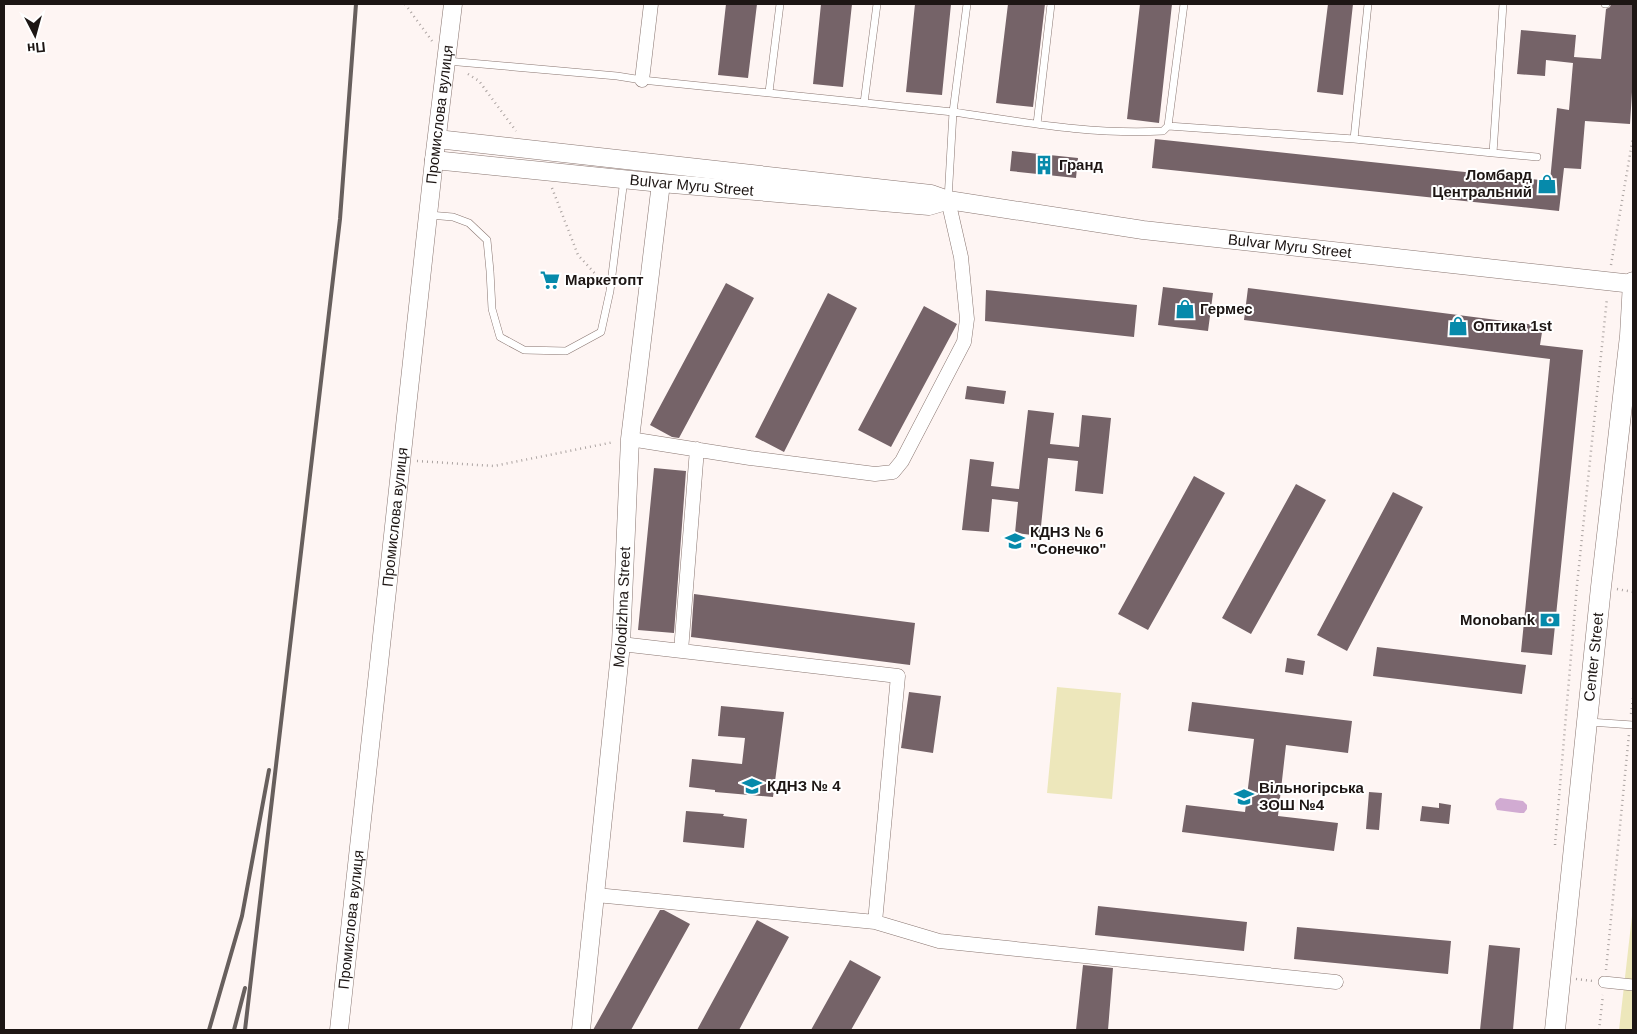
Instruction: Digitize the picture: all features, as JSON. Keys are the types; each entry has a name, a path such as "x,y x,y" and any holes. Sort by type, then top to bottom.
{"main road":[{"name":"Center Street","path":"1555,1030 1633,292"}],"street":[{"name":"Промислова вулиця","path":"339,1030 434,160 453,4"},
{"path":"642,80 652,4"},
{"name":"Bulvar Myru Street","path":"437,139 931,194 948,200 1143,230 1609,282 1633,292"},
{"name":"Bulvar Myru Street","path":"434,160 661,183 929,206 948,200"},
{"name":"Molodizhna Street","path":"581,1030 621,644 630,439 661,183"},
{"path":"630,439 875,474 893,472 902,461 964,342 967,318 961,257 948,200"},
{"path":"681,651 697,450"},
{"path":"621,644 898,676 875,922"},
{"path":"596,895 875,922 939,940 1336,982"},
{"path":"1604,982 1633,985"}],"lane":[{"path":"769,92 780,4"},
{"path":"864,103 877,4"},
{"path":"948,200 953,112 967,4"},
{"path":"1036,124 1051,4"},
{"path":"447,61 617,76 953,112 1081,130 1163,131 1168,126 1184,4"},
{"path":"1354,139 1368,4"},
{"path":"1494,153 1503,4"},
{"path":"1168,126 1354,139 1537,157"},
{"path":"428,215 452,217 468,223 487,240 492,309 500,337 524,350 566,350 601,332 610,291 624,178"},
{"path":"1587,722 1632,725"}],"path":[{"path":"405,4 447,61"},
{"path":"1554,854 1577,585 1609,282 1633,137"},
{"path":"402,460 494,466 630,439"},
{"path":"1599,1030 1632,725 1633,698"},
{"path":"1561,976 1604,982"}],"shaded area":[{"path":"1057,687 1121,693 1112,799 1047,793"},
{"path":"1500,798 1523,801 1527,805 1527,809 1524,813 1497,810 1495,804"},
{"path":"1633,907 1633,1030 1619,1030"}],"building":[{"path":"726,4 757,4 748,78 718,75"},
{"path":"821,4 852,4 843,87 813,84"},
{"path":"915,4 951,4 942,95 906,92"},
{"path":"1008,4 1045,4 1033,107 996,103"},
{"path":"1140,4 1172,4 1159,123 1127,119"},
{"path":"1328,4 1353,4 1343,95 1317,92"},
{"path":"1611,4 1633,4 1633,76 1630,124 1585,121 1581,169 1564,168 1559,211 1152,168 1155,139 1550,181 1557,108 1569,110 1573,63 1546,60 1545,76 1517,74 1521,30 1576,35 1574,57 1601,59 1606,9"},
{"name":"Гранд","path":"1012,151 1078,158 1076,178 1010,171"},
{"path":"726,283 754,298 679,438 672,437 650,425"},
{"name":"Гермес","path":"1163,287 1213,293 1208,331 1158,325"},
{"path":"1248,288 1543,326 1540,345 1583,350 1552,655 1521,652 1550,359 1244,320"},
{"path":"986,290 1137,305 1134,337 985,321"},
{"path":"828,293 857,308 784,452 755,437"},
{"path":"924,306 957,324 891,447 858,430"},
{"path":"967,386 1006,391 1004,404 965,399"},
{"path":"1028,410 1054,413 1050,444 1079,447 1082,415 1111,418 1103,494 1075,491 1078,461 1048,458 1040,536 1015,533 1018,502 992,499 989,532 962,530 970,459 994,462 991,486 1019,489"},
{"path":"654,468 686,471 674,633 638,630"},
{"path":"1194,476 1225,493 1148,630 1118,614"},
{"path":"1296,484 1326,500 1251,634 1222,618"},
{"path":"1393,492 1423,507 1347,651 1317,635"},
{"path":"694,594 915,623 910,665 691,637"},
{"path":"1377,647 1526,665 1522,694 1373,676"},
{"path":"1287,658 1305,661 1303,675 1285,672"},
{"path":"909,692 941,696 933,753 901,748"},
{"path":"1192,702 1352,721 1348,753 1286,745 1278,816 1338,823 1334,851 1182,832 1186,805 1245,812 1254,739 1188,731"},
{"path":"721,706 784,712 773,797 715,792 715,790 689,787 692,759 742,764 745,738 718,736"},
{"path":"1369,792 1382,793 1379,830 1366,829"},
{"path":"1439,803 1451,805 1449,824 1420,821 1422,806 1439,808"},
{"path":"686,811 724,814 723,816 747,819 744,848 683,842"},
{"path":"1098,906 1247,922 1244,951 1095,935"},
{"path":"660,910 664,910 690,924 631,1030 593,1030"},
{"path":"757,920 789,937 739,1030 697,1030"},
{"path":"1297,927 1451,941 1448,974 1294,959"},
{"path":"1489,945 1520,948 1513,1030 1480,1030"},
{"path":"850,960 881,977 851,1030 811,1030"},
{"path":"1083,965 1113,968 1108,1030 1076,1030"}],"railway":[{"path":"245,1030 340,219 356,4"},
{"path":"209,1030 242,916 269,770"},
{"path":"234,1030 245,988"}],"place":[{"name":"Гранд","path":"1044,165"},
{"name":"Ломбард Центральний","path":"1547,184"},
{"name":"Маркетопт","path":"550,280"},
{"name":"Гермес","path":"1185,309"},
{"name":"Оптика 1st","path":"1458,326"},
{"name":"КДНЗ № 6 \"Сонечко\"","path":"1015,541"},
{"name":"Monobank","path":"1550,620"},
{"name":"КДНЗ № 4","path":"752,786"},
{"name":"Вільногірська ЗОШ №4","path":"1244,797"}]}
